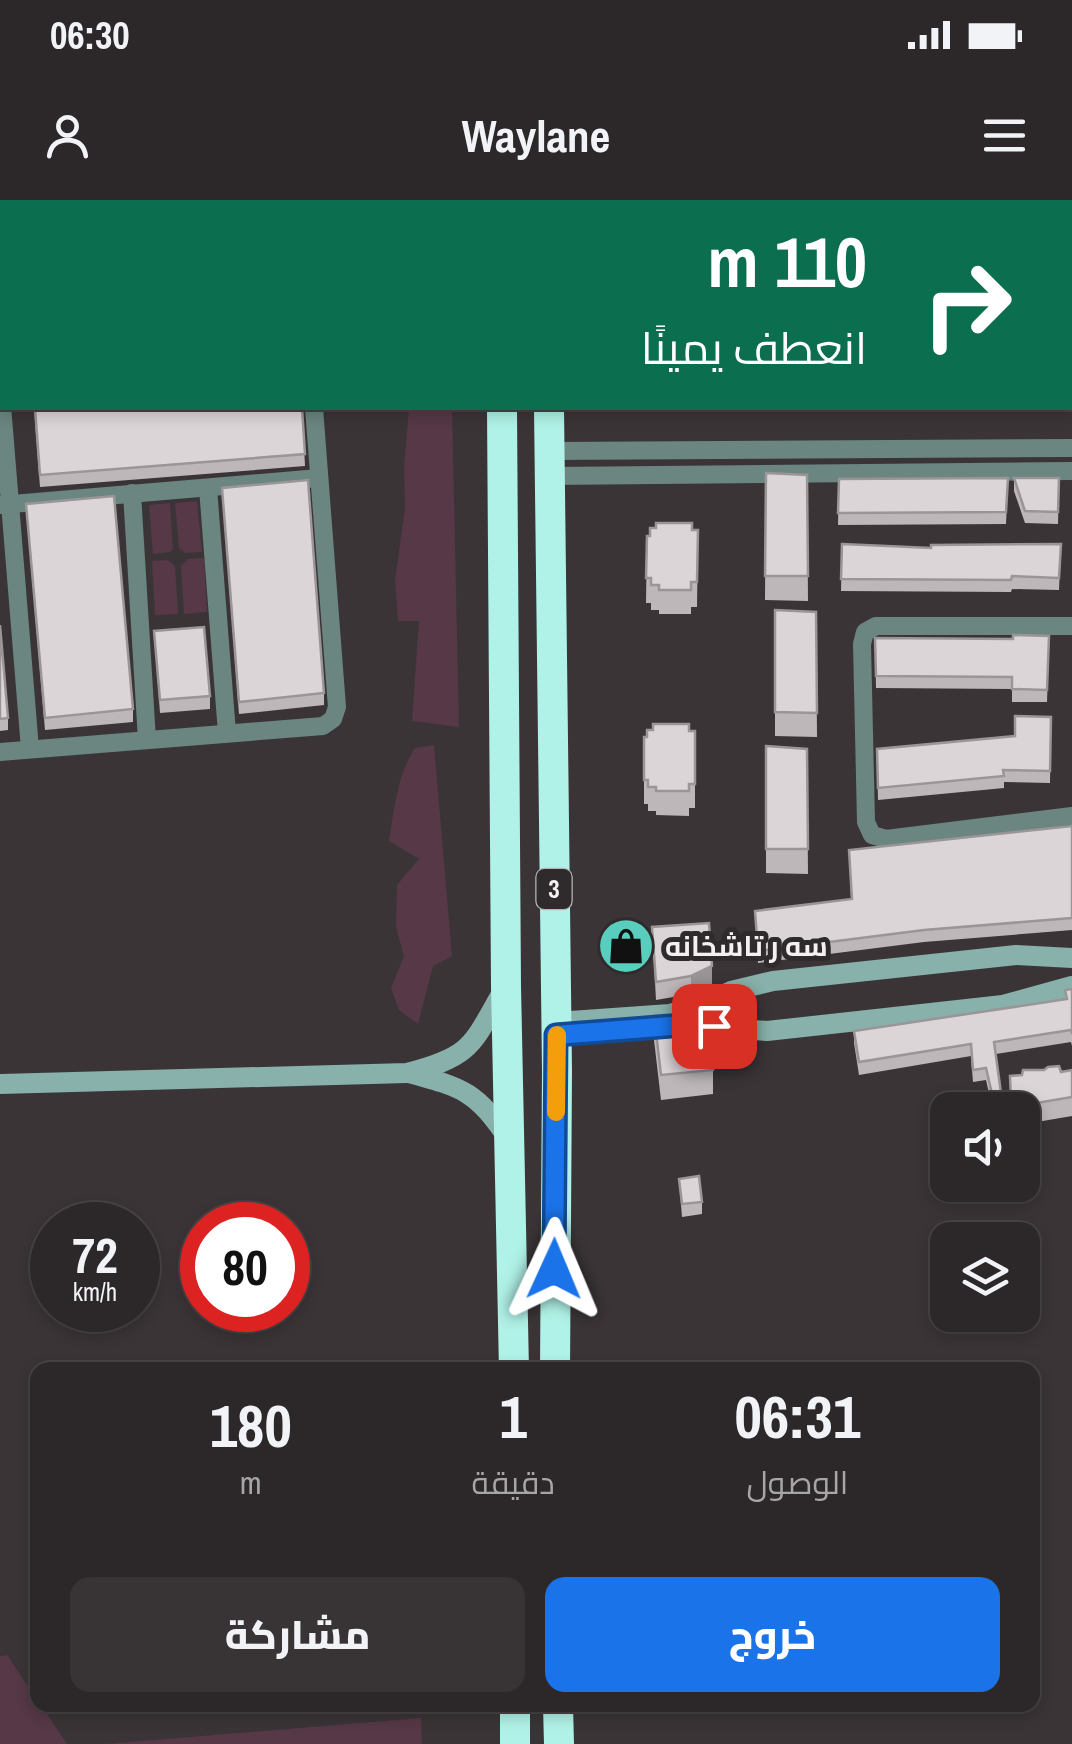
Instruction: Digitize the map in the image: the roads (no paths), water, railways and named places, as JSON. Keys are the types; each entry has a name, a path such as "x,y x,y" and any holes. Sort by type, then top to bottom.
{"highway":[{"name":"3","path":"502,410 506,986 514,1362"},
{"name":"3","path":"550,410 555,1362"},
{"path":"515,1712 515,1744"},
{"path":"558,1712 559,1744"}],"street":[{"path":"2,410 5,504 30,750"},
{"path":"0,752 323,726 336,716 314,410"},
{"path":"849,448 850,473"},
{"path":"551,464 810,449 1072,448"},
{"path":"810,449 810,474"},
{"path":"551,464 810,474 1072,471"},
{"path":"5,504 319,478"},
{"path":"208,488 227,733"},
{"path":"132,493 147,740"},
{"path":"1072,626 876,626 866,632 862,644 866,822 872,835 886,839 1072,816"},
{"path":"556,1029 683,1018 768,1031 1003,1005 1065,988 1062,958 1016,955 773,981 720,995 683,1018"},
{"path":"0,1084 407,1073 448,1060 472,1044 506,986"},
{"path":"720,995 724,1027"},
{"path":"407,1073 471,1094 487,1107 509,1140"}],"place":[{"name":"سه ر تاشخانه","path":"626,946"}]}
